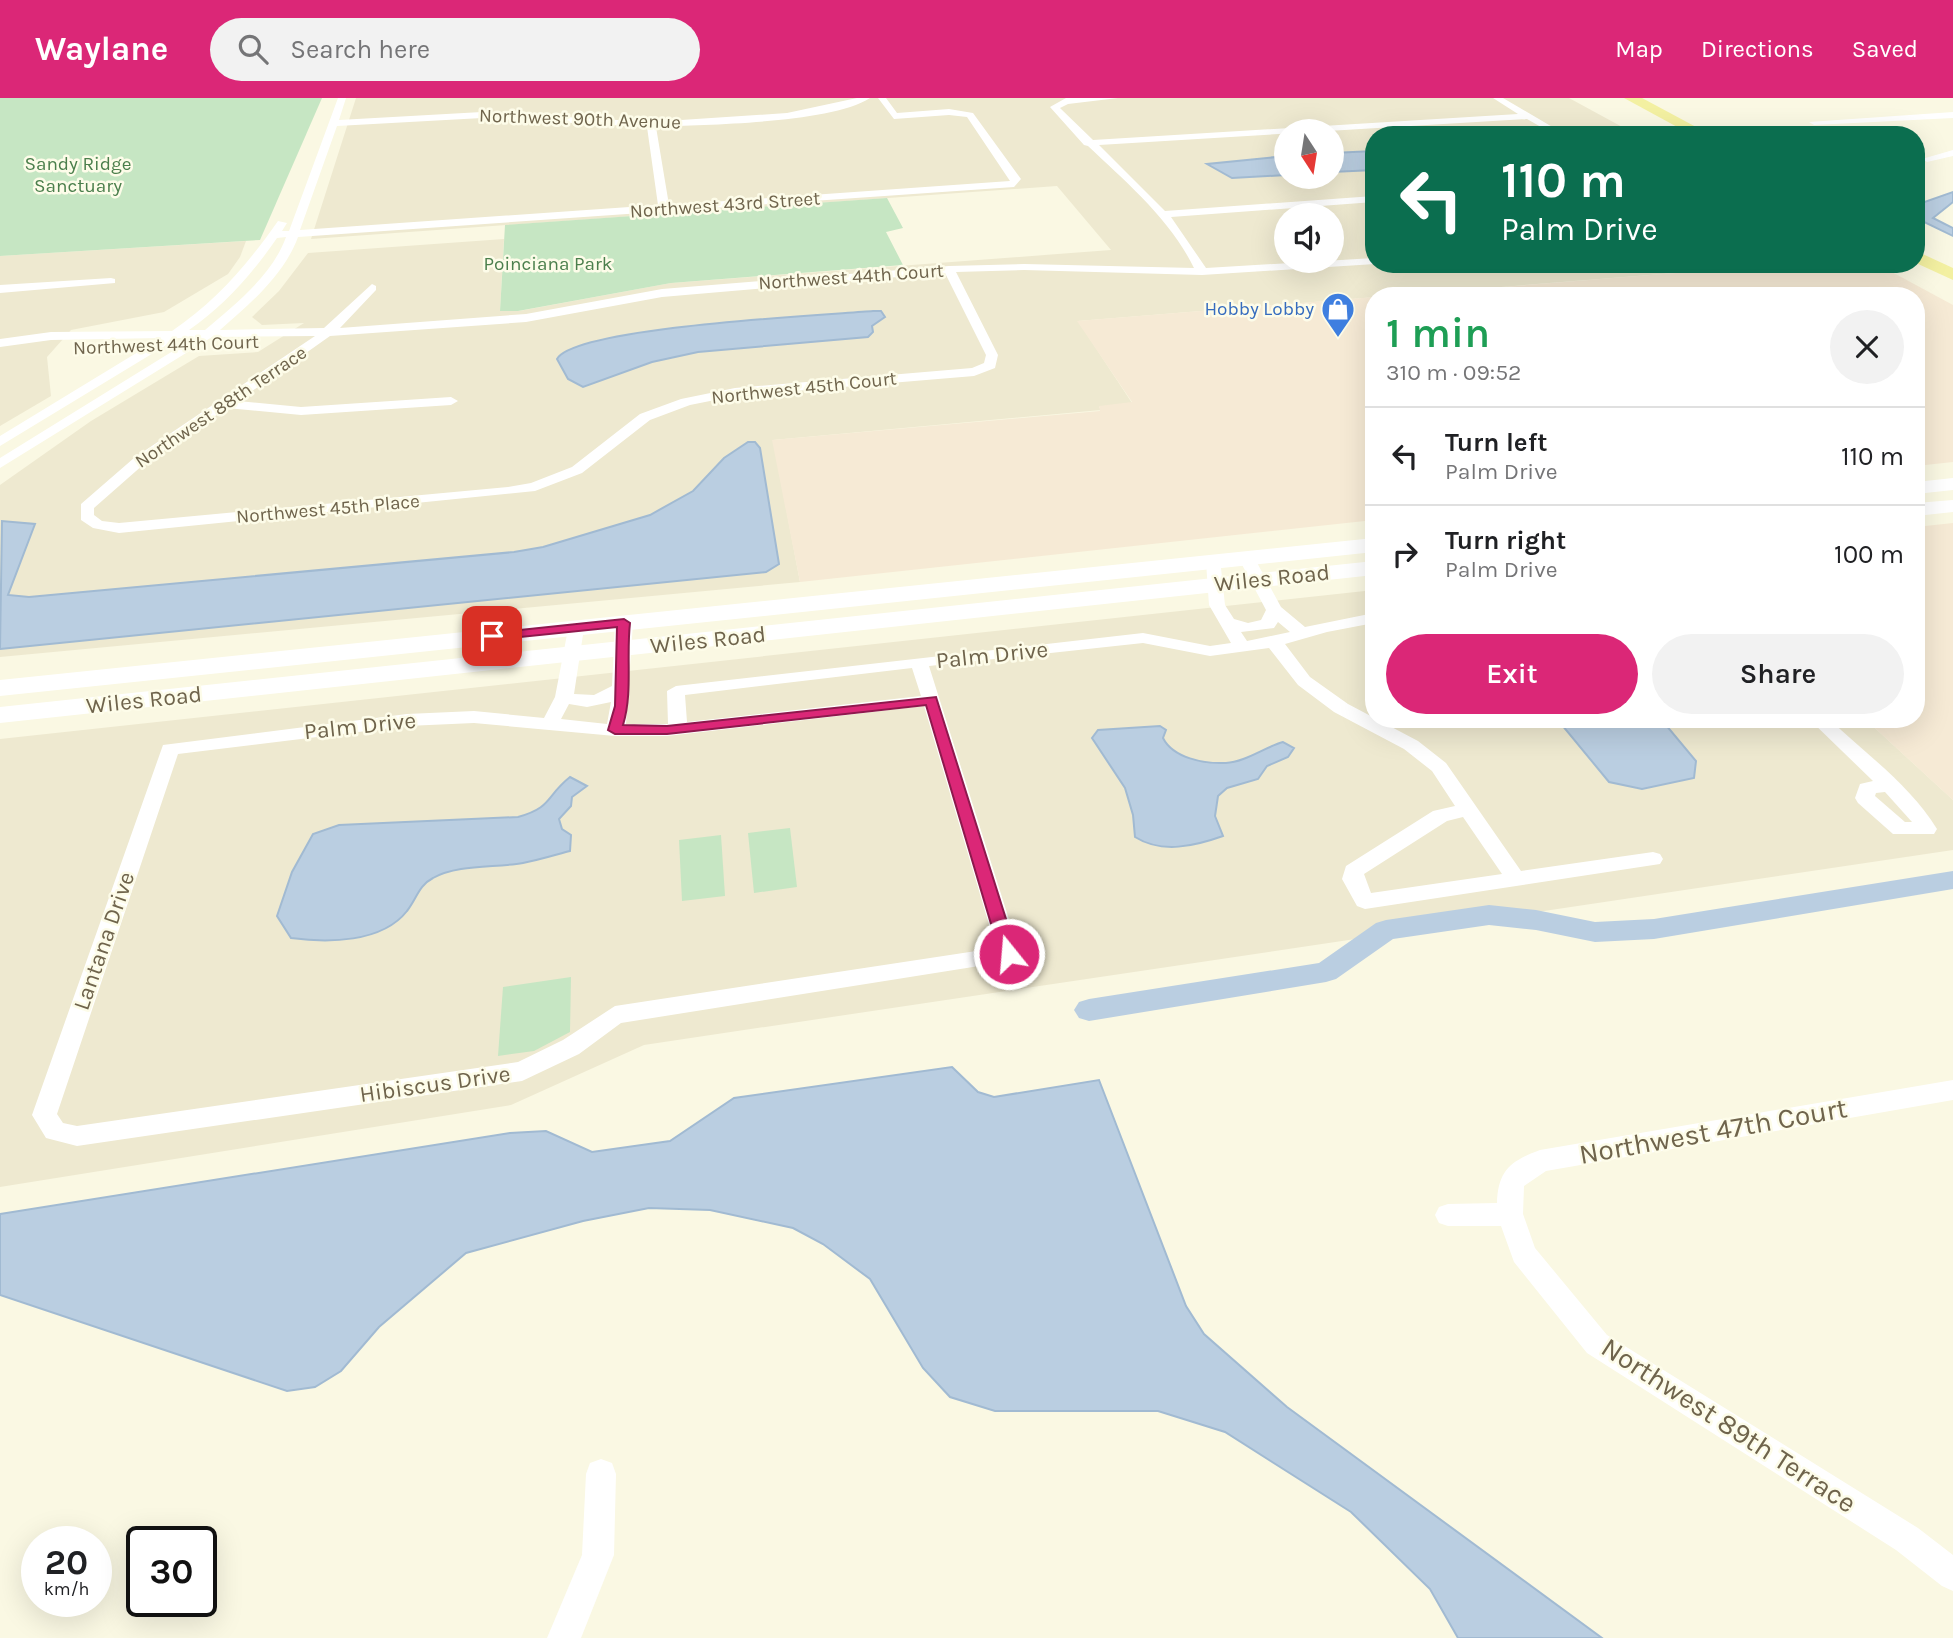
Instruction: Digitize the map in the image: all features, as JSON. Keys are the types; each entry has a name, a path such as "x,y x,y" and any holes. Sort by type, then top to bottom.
{"main road":[{"path":"1625,101 1684,126"},
{"path":"1625,101 1665,126"},
{"path":"1925,248 1953,265"},
{"path":"1925,260 1953,265"},
{"path":"1925,261 1953,275"},
{"path":"1925,487 1953,484"},
{"path":"1925,509 1953,506"},
{"name":"Wiles Road","path":"0,715 620,650 1252,569 1365,547"},
{"name":"Wiles Road","path":"1252,569 1365,568"},
{"name":"Wiles Road","path":"0,688 624,623 1215,573"}],"street":[{"path":"0,464 187,348 257,292 272,273 295,233 342,98"},
{"name":"Northwest 90th Avenue","path":"334,123 482,115 651,125 795,115 825,110 866,98"},
{"name":"Northwest 43rd Street","path":"275,235 1014,184 1016,179 970,115 949,112 894,116 882,98"},
{"path":"1114,98 1056,103 1054,107 1087,143 1163,214 1194,250 1202,272"},
{"path":"1497,98 1546,126"},
{"path":"1814,122 1953,114"},
{"path":"1087,143 1528,116"},
{"path":"651,125 664,209"},
{"path":"1927,159 1953,153"},
{"path":"0,442 175,336 231,292 275,235 317,164"},
{"path":"1163,214 1365,200"},
{"name":"Northwest 44th Court","path":"0,345 61,336 175,336 296,330 332,332 526,318 674,292 949,269 1024,267 1202,272 1365,262"},
{"name":"Northwest 45th Court","path":"557,480 593,460 645,417 686,402 735,392 974,372 990,365 992,355 949,269"},
{"path":"0,289 111,281"},
{"name":"Northwest 88th Terrace","path":"98,524 86,517 86,507 96,494 170,438 226,404 332,332 372,288"},
{"name":"Northwest 44th Court","path":"0,345 187,348 299,340 332,332"},
{"path":"226,404 301,411 450,401"},
{"name":"Northwest 45th Place","path":"98,524 119,528 495,493 535,487 557,480"},
{"path":"1252,569 1274,610 1303,634"},
{"path":"1215,573 1217,605 1242,647"},
{"path":"1228,623 1259,627 1268,624 1274,610"},
{"name":"Palm Drive","path":"170,748 407,720 474,717 615,730 678,729 931,700 919,663 1143,638 1197,650 1242,647 1365,620"},
{"path":"615,730 622,706 620,650 624,623"},
{"path":"550,723 564,697 573,655 575,628"},
{"path":"1274,642 1304,681 1341,708 1365,721"},
{"path":"678,729 676,691 919,663"},
{"path":"564,697 583,702 599,701 621,688"},
{"name":"Hibiscus Drive","path":"55,1131 77,1136 522,1071 571,1047 615,1015 1009,954 931,700"},
{"path":"1379,728 1411,745 1439,767 1517,879"},
{"path":"1827,728 1886,785"},
{"name":"Lantana Drive","path":"55,1131 44,1115 170,748"},
{"path":"1470,809 1440,816 1353,871 1353,879 1365,901 1653,859"},
{"name":"Northwest 47th Court","path":"1510,1214 1511,1181 1540,1161 1953,1090"},
{"path":"1448,1215 1510,1214"},
{"name":"Northwest 89th Terrace","path":"1510,1214 1524,1254 1597,1344 1907,1539 1953,1575"},
{"path":"564,1638 598,1555 601,1474"}],"shaded area":[{"path":"356,98 1569,98 1620,126 1365,126 1365,273 1673,273 1500,287 1365,287 1365,298 1078,321 1132,403 1099,407 1101,410 773,440 800,582 0,657 0,485 91,421 199,356 258,352 304,323 262,325 252,317 279,291 308,253 504,239 500,311 519,311 671,283 1111,250 1057,186 311,239"},
{"path":"246,241 240,257 228,274 164,312 71,330 47,357 51,396 0,426 0,256"},
{"path":"1675,273 1894,273 1920,287 1504,287"},
{"path":"1925,290 1953,305 1953,462 1925,465"},
{"path":"1365,298 1365,521 800,582 772,440 1100,411 1099,406 1132,402 1077,321"},
{"path":"1953,523 1953,800 1875,728 1925,728 1925,526"},
{"path":"1365,591 1365,728 1875,728 1953,800 1953,850 644,1045 511,1105 0,1187 0,739"}],"green space":[{"name":"Sandy Ridge Sanctuary","path":"0,98 322,98 260,240 0,256"},
{"name":"Poinciana Park","path":"887,198 903,228 886,232 903,265 671,283 518,311 500,311 505,225"},
{"path":"790,828 797,887 754,893 748,833"},
{"path":"721,835 725,896 682,901 679,840"},
{"path":"571,977 570,1032 534,1051 498,1056 503,987"}],"water":[{"path":"1365,151 1365,170 1344,171 1344,152"},
{"path":"1274,157 1274,176 1232,178 1207,164"},
{"path":"1953,192 1953,202 1933,218 1953,228 1953,236 1925,222 1925,202"},
{"path":"881,311 885,317 872,326 873,332 868,337 698,352 652,362 583,387 568,379 557,359 574,348 653,331 704,324"},
{"path":"748,442 755,442 760,448 779,564 766,572 0,649 2,521 35,524 8,595 29,597 514,552 543,547 650,515 693,491 724,458"},
{"path":"1160,726 1166,730 1163,738 1174,750 1190,758 1208,762 1233,762 1283,742 1294,748 1288,757 1267,766 1258,779 1227,788 1218,796 1215,816 1223,836 1201,843 1167,847 1135,837 1133,815 1125,788 1092,738 1098,730"},
{"path":"1564,728 1668,728 1696,761 1694,778 1642,789 1609,782"},
{"path":"570,777 587,786 572,797 571,806 559,819 562,829 571,835 570,851 523,863 454,870 433,878 424,885 407,911 396,922 369,935 337,940 291,938 277,916 292,872 313,834 339,825 518,817 543,805"},
{"path":"952,1067 978,1092 994,1097 1099,1080 1186,1306 1204,1334 1287,1407 1602,1638 1458,1638 1430,1589 1351,1512 1225,1432 1158,1411 995,1411 950,1397 923,1368 870,1279 823,1244 793,1228 710,1210 649,1208 583,1221 466,1253 379,1327 341,1371 315,1387 287,1391 0,1295 0,1214 510,1133 546,1131 592,1152 670,1141 734,1098"}],"waterway":[{"path":"1089,1010 1326,972 1386,930 1489,915 1536,920 1595,932 1654,929 1953,880"}],"place":[{"name":"Hobby Lobby","path":"1338,339"}],"route":[{"path":"492,636 624,623 620,650 622,706 615,730 667,730 931,700 1009,954"}]}
